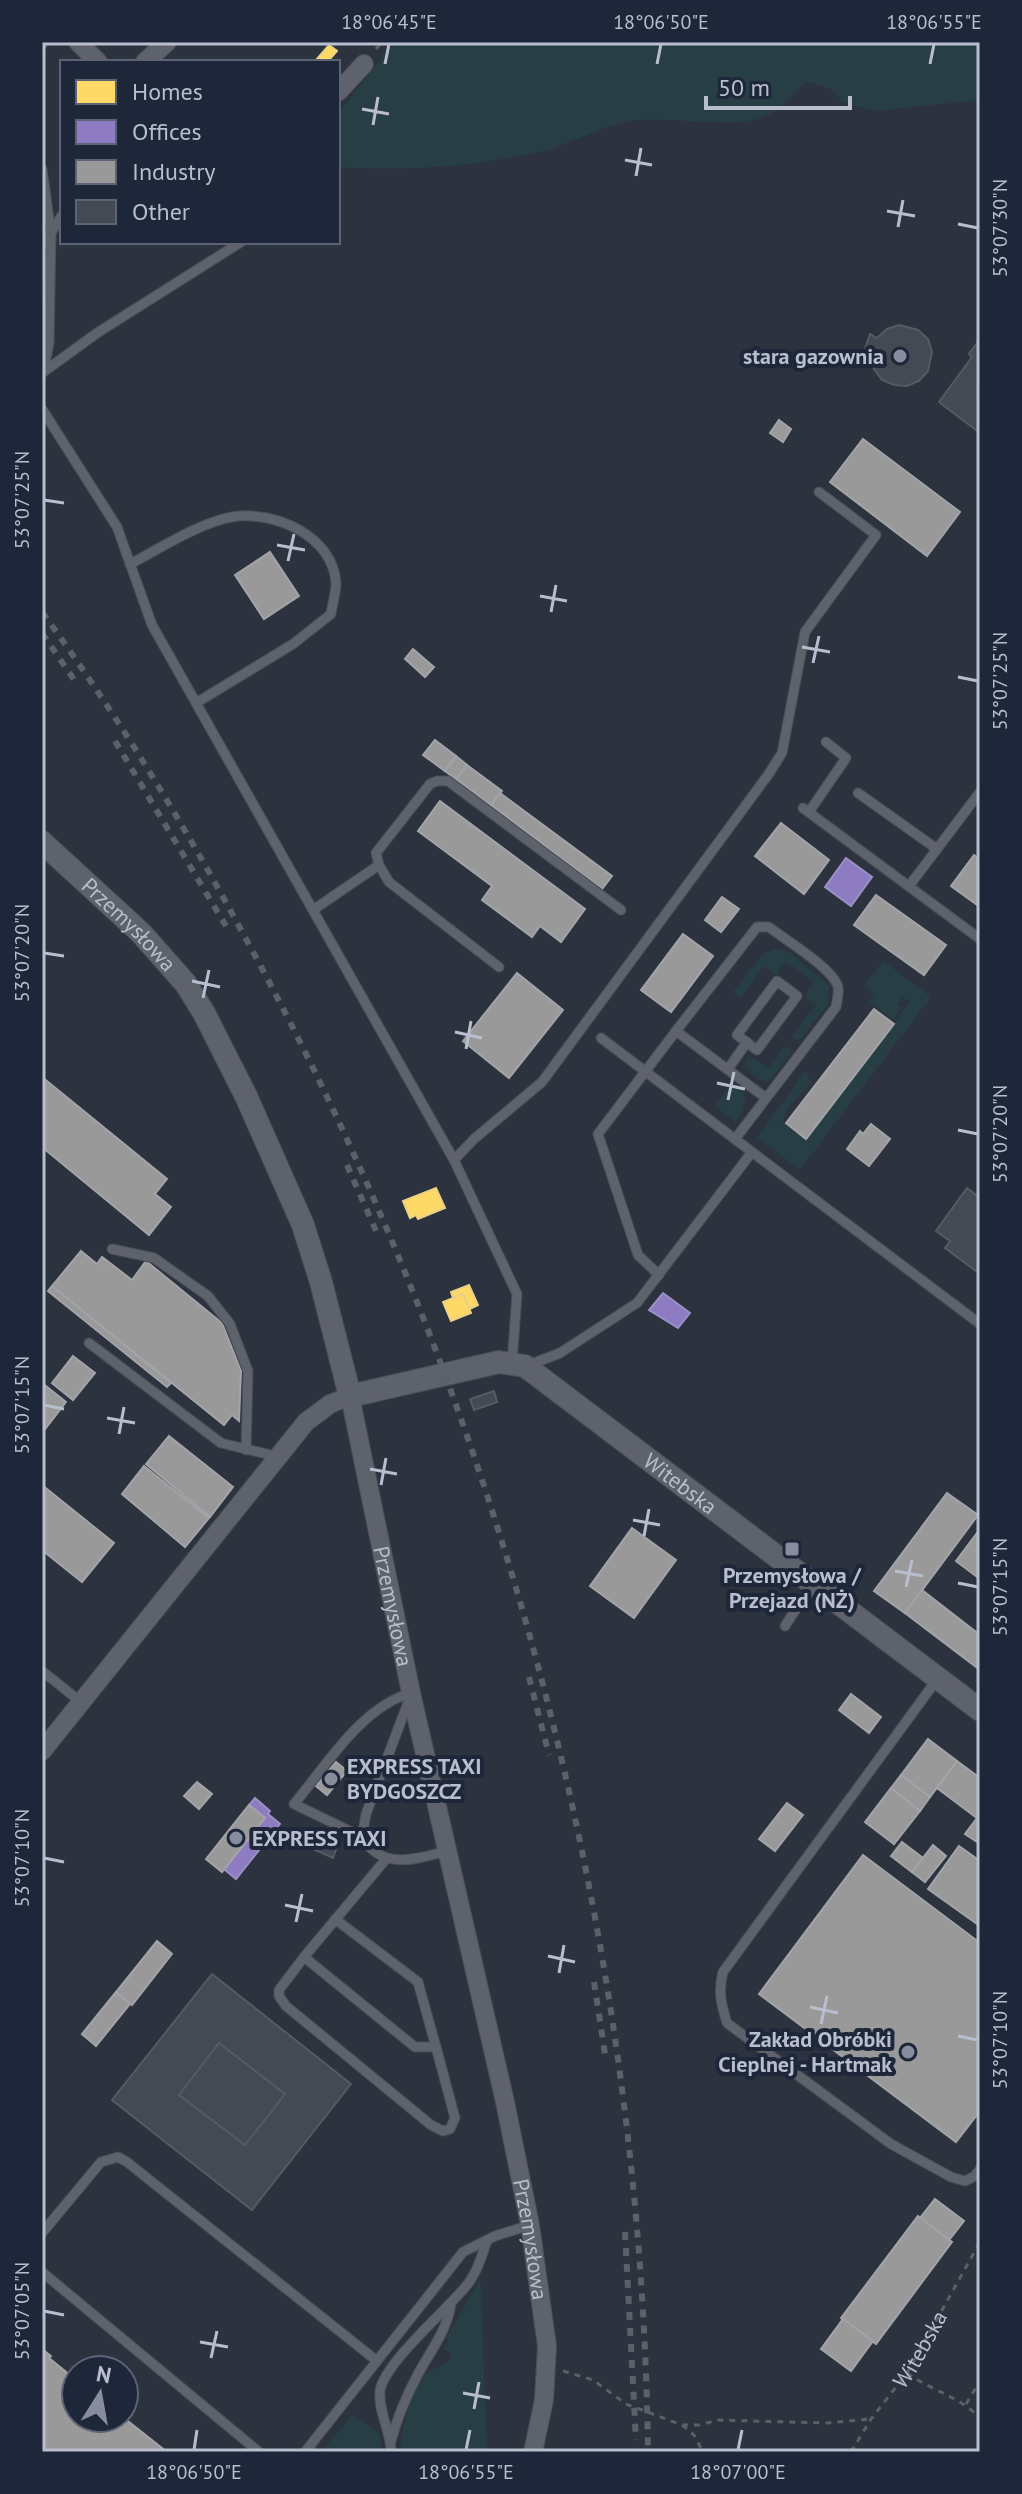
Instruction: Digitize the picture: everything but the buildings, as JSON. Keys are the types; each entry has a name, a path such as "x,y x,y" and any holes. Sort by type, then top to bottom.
{"street":[{"path":"78,42 96,60"},
{"path":"147,60 167,42"},
{"path":"340,90 364,64"},
{"name":"Przemysłowa","path":"42,842 141,933 186,984 246,1096 303,1225 321,1282 350,1396 411,1693 530,2225 546,2328 547,2372 533,2452"},
{"path":"42,1751 315,1413 350,1396 499,1362 518,1365"},
{"name":"Witebska","path":"518,1365 980,1710"}],"lane":[{"path":"42,169 51,233 49,343 43,371"},
{"path":"42,246 60,218"},
{"path":"43,371 238,244"},
{"path":"42,409 117,527 152,625 454,1160 517,1294 518,1365 560,1353 637,1303 752,1152"},
{"path":"454,1160 474,1139 542,1082 721,841 782,753 805,632 876,535 819,492"},
{"path":"130,564 184,535 230,517 254,515 313,537 332,564 336,584 331,614 293,644 196,703"},
{"path":"826,742 846,758 806,810 980,939"},
{"path":"499,967 389,882 379,865 376,853 430,784 448,781 621,910"},
{"path":"909,886 980,792"},
{"path":"858,793 937,849"},
{"path":"313,910 379,865"},
{"path":"659,1275 638,1255 598,1134 757,927 769,927 829,973 838,988 836,1007 735,1139"},
{"path":"777,981 797,996 757,1050 747,1042 737,1035 777,981"},
{"path":"676,1031 766,1098"},
{"path":"601,1038 980,1324"},
{"path":"728,1069 747,1042"},
{"path":"112,1249 154,1258 208,1296 230,1324 248,1371 246,1450"},
{"path":"89,1343 221,1443 279,1457"},
{"path":"785,1626 813,1583"},
{"path":"42,1671 81,1702"},
{"path":"938,1678 723,1972 719,1987 720,2004 727,2023 891,2144 951,2177 965,2181 980,2169"},
{"path":"362,1837 366,1814 411,1693"},
{"path":"411,1693 397,1697 365,1719 294,1804 362,1837 367,1846 386,1859 413,1859 448,1850"},
{"path":"335,1919 418,1982 455,2118 450,2129 443,2131 431,2125 286,2006 279,1996 279,1990 304,1957 335,1919 386,1859"},
{"path":"304,1957 415,2047 436,2047"},
{"path":"42,2233 101,2162 118,2157 377,2361"},
{"path":"305,2452 463,2252 530,2225"},
{"path":"391,2441 380,2404 382,2382 395,2363 469,2283 487,2240"},
{"path":"42,2272 259,2452"},
{"path":"391,2452 398,2416 449,2318 451,2303"}],"path":[{"name":"Witebska","path":"851,2452 871,2419 907,2373 980,2242"},
{"path":"547,2372 566,2371 593,2380 626,2404 682,2425 694,2435 703,2452"},
{"path":"907,2373 927,2388 966,2404 980,2418"},
{"path":"966,2404 980,2381"},
{"path":"682,2425 718,2420 827,2423 871,2419"}],"shaded area":[{"path":"395,42 980,42 980,100 874,111 842,102 833,90 806,81 775,111 756,119 720,123 625,122 544,151 493,161 416,168 340,167 340,111"},
{"path":"776,948 789,952 829,985 828,1005 799,1041 792,1036 816,1005 804,996 814,982 786,961 776,975 764,966 741,997 733,992 762,955"},
{"path":"883,961 931,997 800,1170 757,1138 805,1071 811,1082 789,1106 783,1123 805,1139 910,1002 903,997 897,1004 902,1008 893,1020 869,1001 874,995 864,986"},
{"path":"785,1046 792,1051 769,1081 759,1080 745,1067 745,1061 750,1056 768,1068"},
{"path":"733,1083 742,1090 745,1100 736,1122 715,1106"},
{"path":"479,2281 487,2452 400,2452 405,2421 416,2388 427,2373 450,2358 452,2354 444,2349 449,2340 446,2338"},
{"path":"353,2414 379,2434 382,2452 321,2452"}],"railway":[{"path":"42,612 124,731 199,855 246,939 336,1115 415,1296 483,1482 539,1671 584,1863 618,2058 639,2254 648,2452"},
{"path":"42,633 75,681"},
{"path":"115,741 226,926"},
{"path":"347,1165 376,1231"},
{"path":"529,1677 549,1755"},
{"path":"594,1982 605,2054"},
{"path":"625,2232 636,2440"}],"place":[{"name":"stara gazownia","path":"900,356"},
{"name":"Przemysłowa / Przejazd (NŻ)","path":"792,1549"},
{"name":"EXPRESS TAXI BYDGOSZCZ","path":"331,1779"},
{"name":"EXPRESS TAXI","path":"236,1838"},
{"name":"Zakład Obróbki Cieplnej - Hartmak","path":"908,2052"}]}
